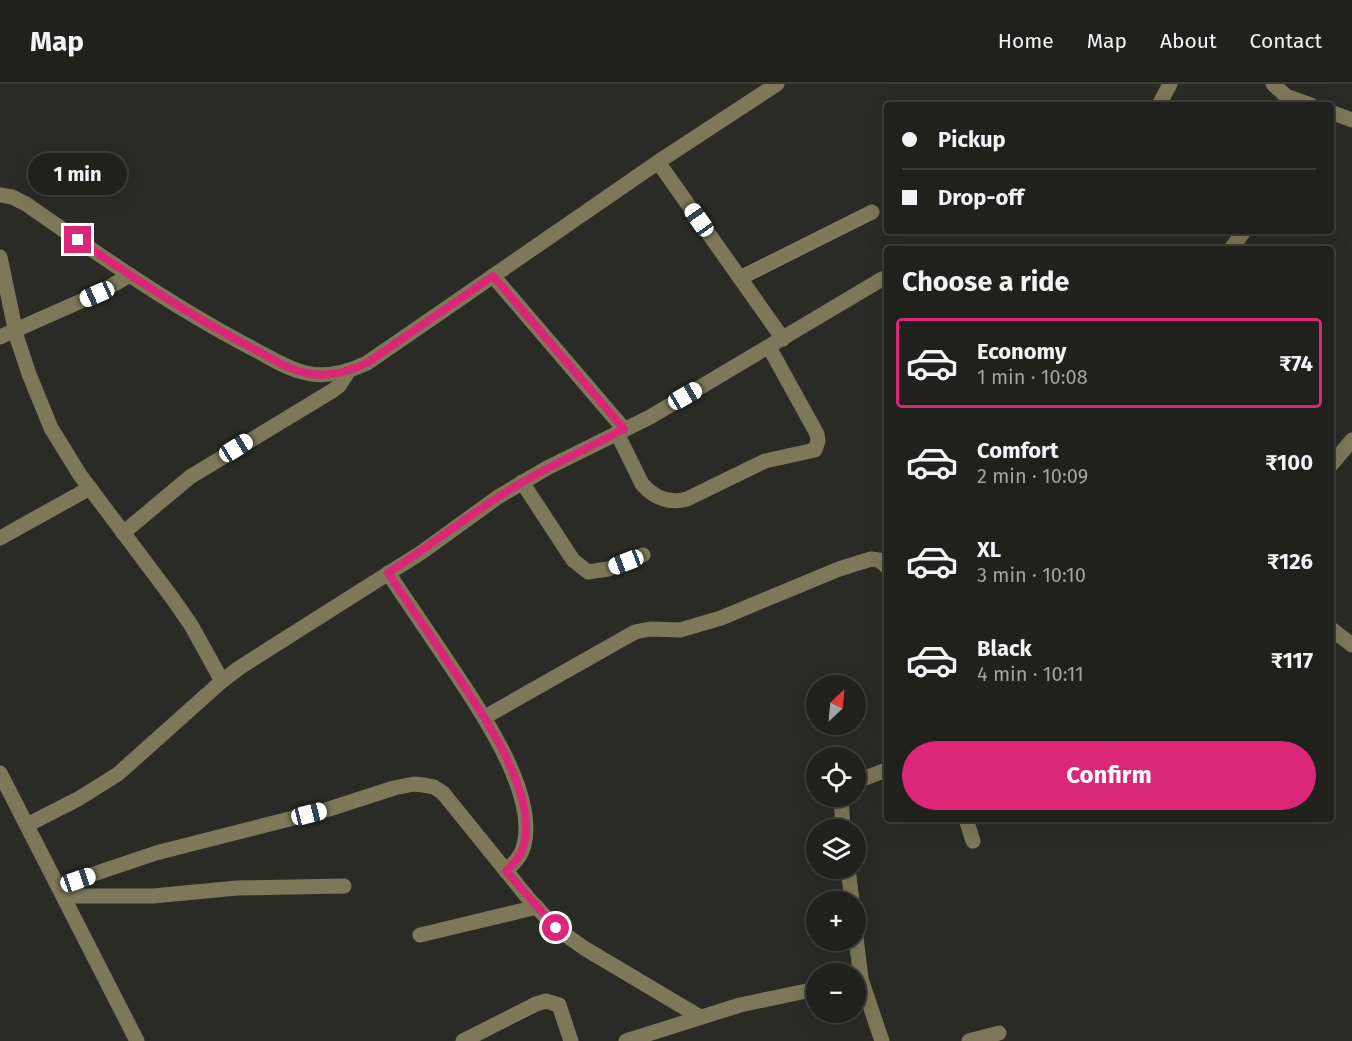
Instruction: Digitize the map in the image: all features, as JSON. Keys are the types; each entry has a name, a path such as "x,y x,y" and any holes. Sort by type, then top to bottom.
{"street":[{"path":"0,195 12,196 26,204 130,275 232,338 285,365 305,373 325,375 348,372 367,363 658,162 777,84"},
{"path":"1161,102 1170,84"},
{"path":"1275,86 1275,102"},
{"path":"1275,86 1286,96 1303,102"},
{"path":"1334,113 1352,120"},
{"path":"658,162 783,339"},
{"path":"740,278 872,212"},
{"path":"0,257 15,330 29,374 51,428 90,488 179,608 222,681"},
{"path":"0,337 97,294 130,275"},
{"path":"493,276 620,431 642,484 657,497 678,502 765,461 815,450 818,441 817,434 769,347"},
{"path":"27,825 78,799 118,774 222,681 422,552 498,497 522,482 650,417 884,278"},
{"path":"123,533 190,477 332,392 348,372"},
{"path":"1334,461 1352,440"},
{"path":"522,482 573,560 588,572 608,569 643,555"},
{"path":"0,538 90,488"},
{"path":"485,717 635,632 650,629 680,630 720,618 839,569 871,559 879,560 884,564"},
{"path":"388,573 500,743 525,814 524,844 517,860 506,871"},
{"path":"1334,631 1352,645"},
{"path":"866,778 884,771"},
{"path":"0,773 137,1041"},
{"path":"61,891 156,853 330,809 414,784 434,787 443,793 556,928 584,948 700,1017"},
{"path":"967,822 973,841"},
{"path":"61,891 153,896 237,888 344,886"},
{"path":"420,935 537,907"},
{"path":"626,1041 740,1005 806,991"},
{"path":"866,1000 882,1041"},
{"path":"463,1041 546,1001 559,1005 571,1041"},
{"path":"969,1041 999,1033"}],"route":[{"path":"78,240 232,338 305,373 325,375 348,372 367,363 493,276 624,429 498,497 422,552 388,573 500,743 525,814 524,844 521,854 506,871 556,928"}]}
